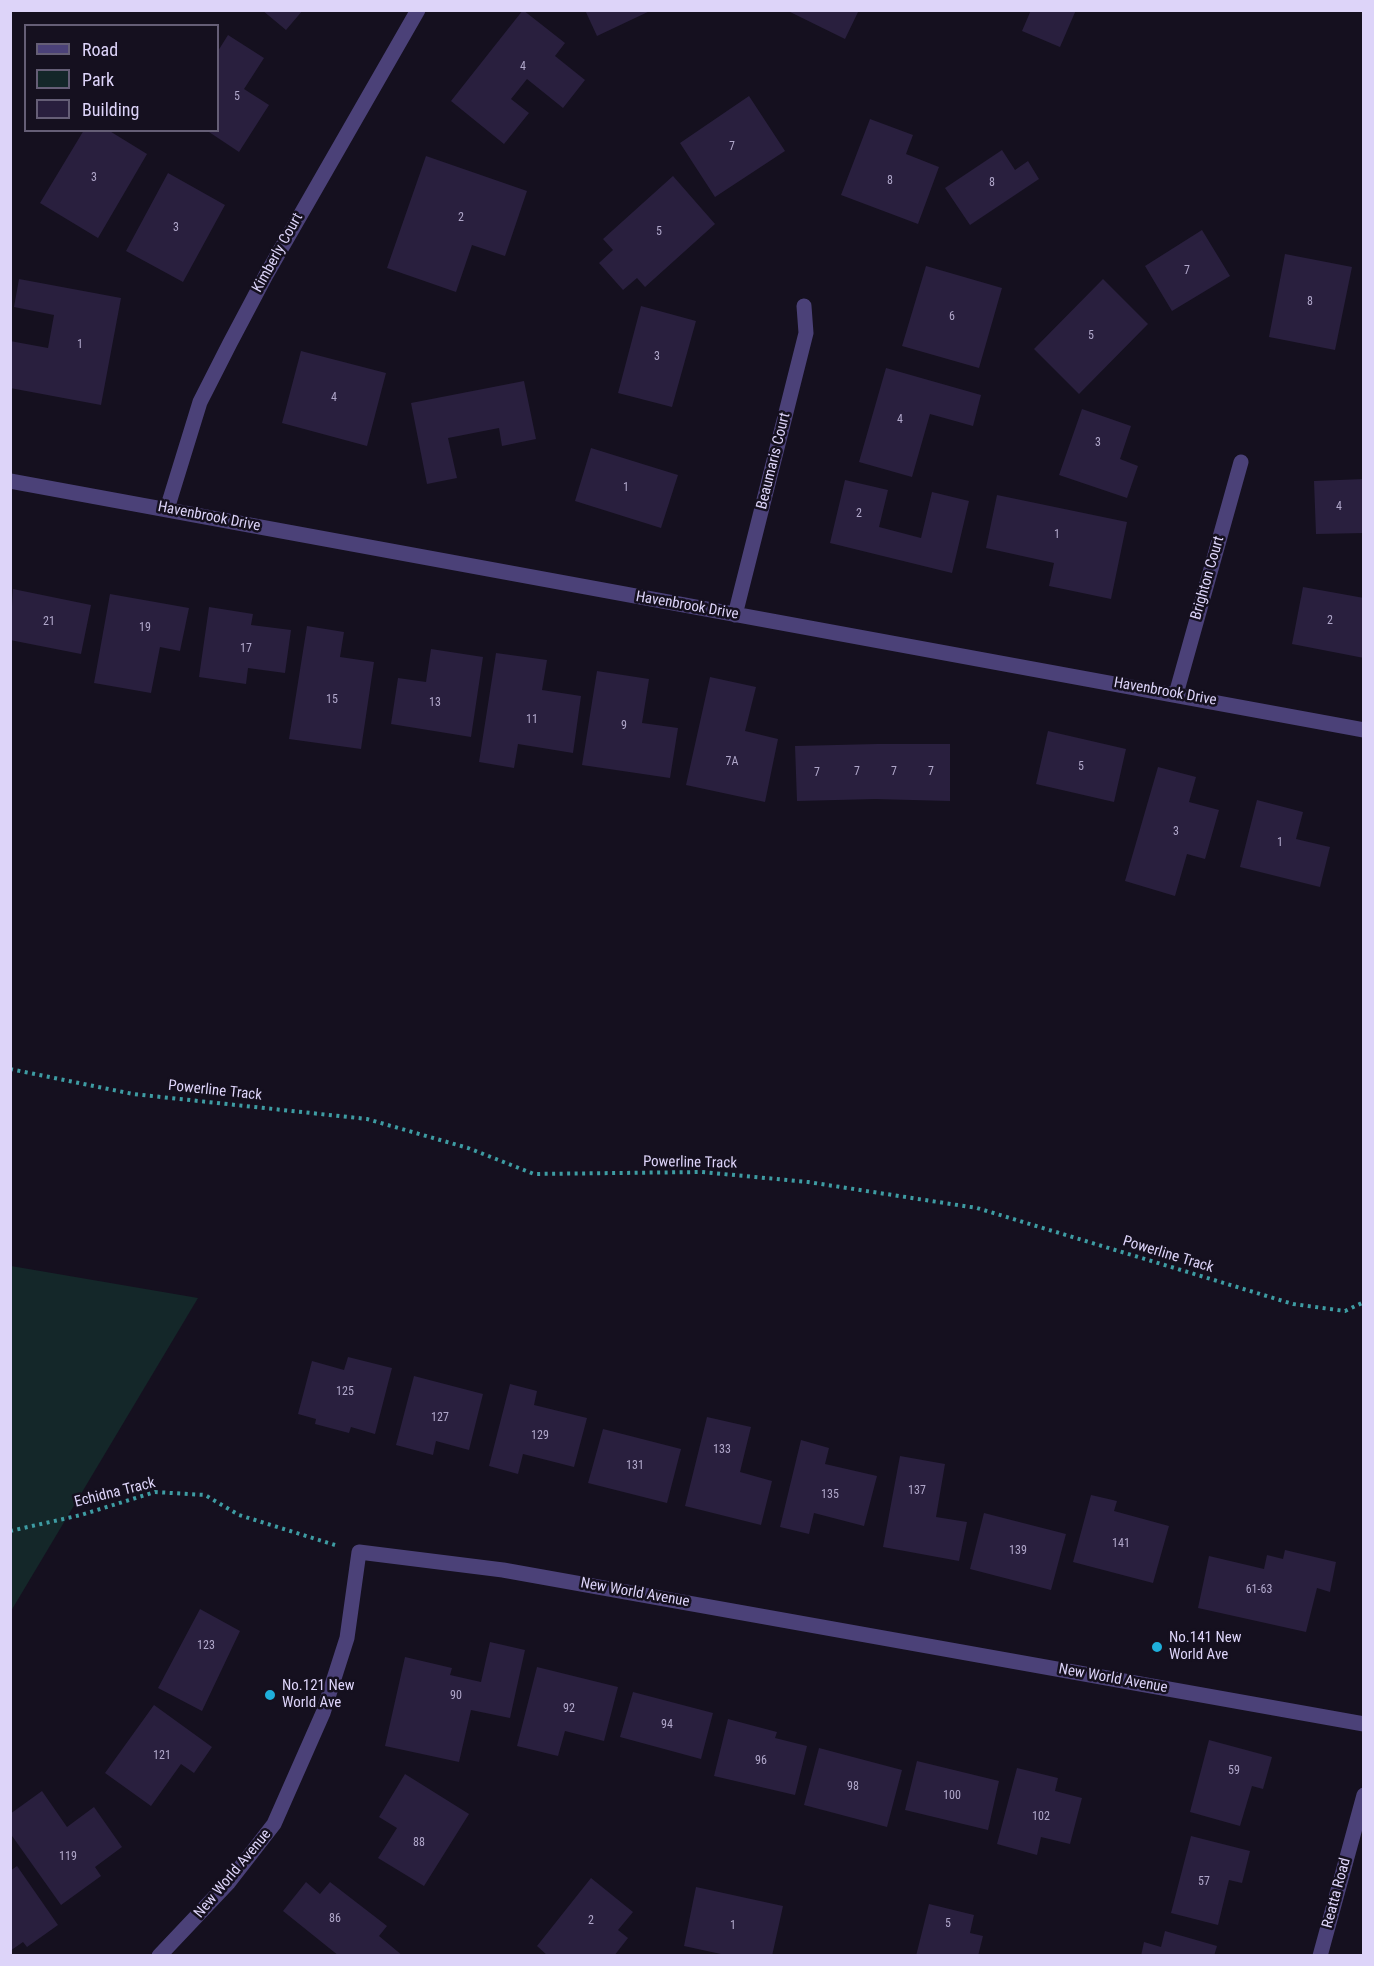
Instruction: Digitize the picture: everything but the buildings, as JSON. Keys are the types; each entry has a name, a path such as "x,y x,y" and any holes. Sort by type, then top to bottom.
{"street":[{"name":"Kimberly Court","path":"167,509 186,442 210,382 266,274 418,10"},
{"name":"Beaumaris Court","path":"735,615 806,333 804,306"},
{"name":"Brighton Court","path":"1176,694 1240,462"},
{"name":"Havenbrook Drive","path":"10,481 1364,730"},
{"name":"New World Avenue","path":"159,1956 229,1882 274,1824 323,1713 347,1638 359,1552 503,1570 1364,1724"},
{"name":"Reatta Road","path":"1320,1956 1364,1795"}],"path":[{"name":"Powerline Track","path":"10,1069 133,1094 368,1119 468,1148 534,1174 702,1172 808,1182 977,1208 1293,1304 1345,1311 1364,1302"},
{"name":"Echidna Track","path":"10,1531 81,1515 155,1492 205,1495 239,1515 359,1552"}],"green space":[{"path":"10,1266 198,1298 11,1611"}],"place":[{"name":"No.141 New World Ave","path":"1157,1647"},
{"name":"No.121 New World Ave","path":"270,1695"}]}
